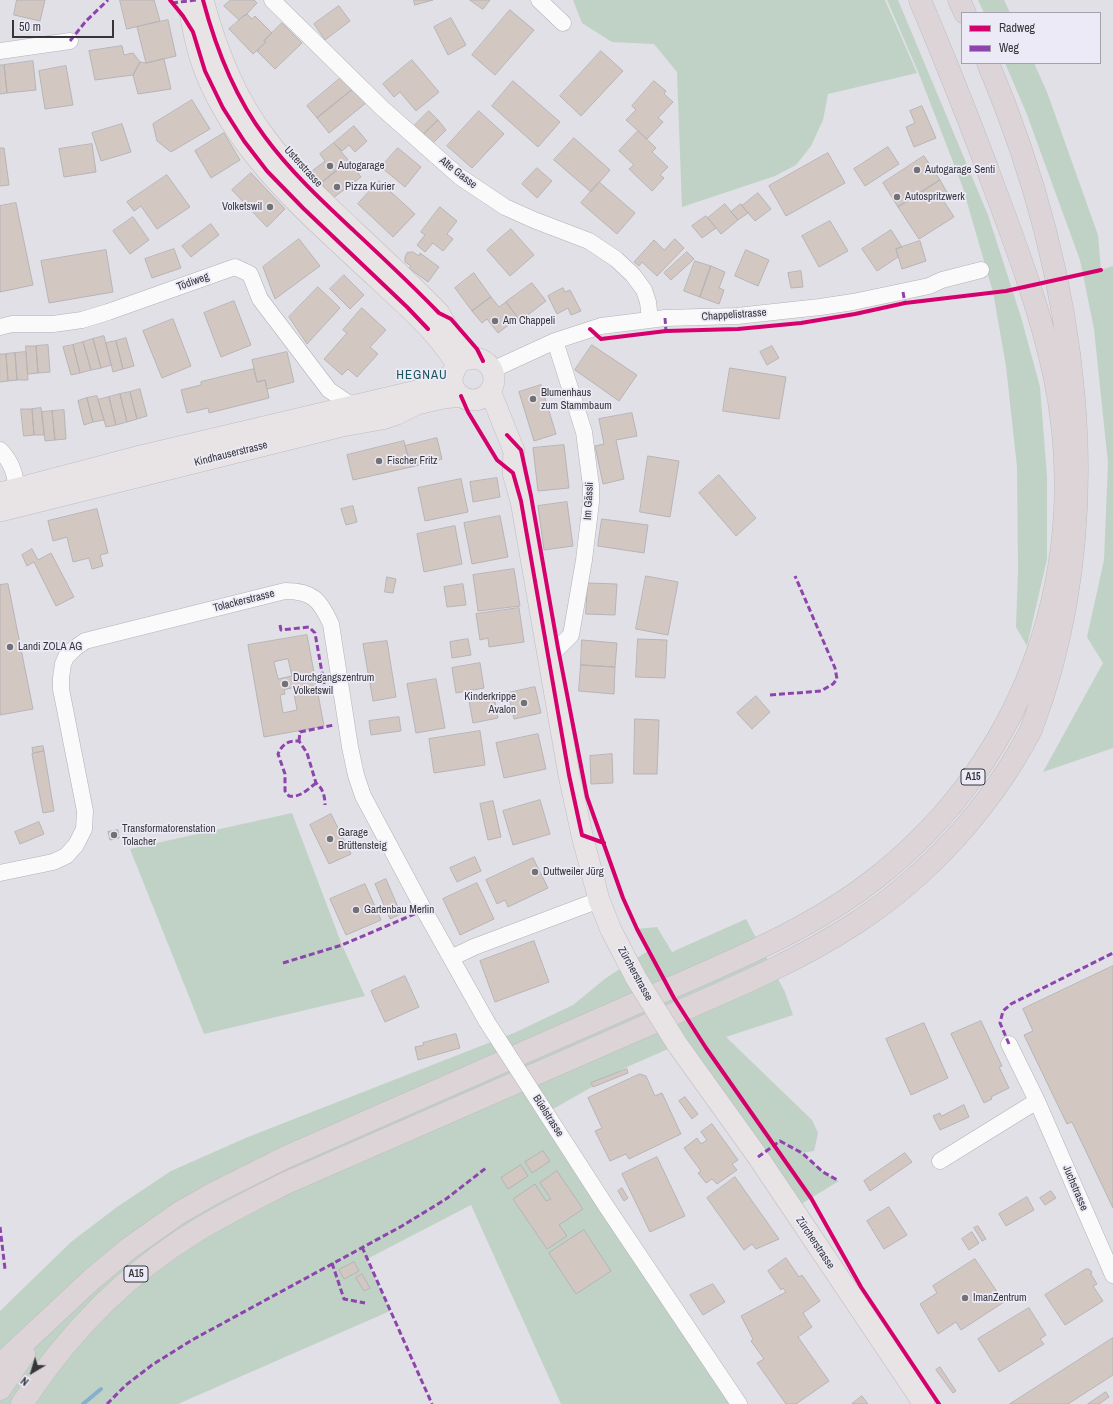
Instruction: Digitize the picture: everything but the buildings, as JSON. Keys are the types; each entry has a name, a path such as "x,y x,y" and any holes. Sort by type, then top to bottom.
{"highway":[{"name":"A15","path":"0,1389 23,1355 64,1307 92,1279 128,1249 154,1230 214,1193 254,1172 696,978 750,953 814,920 860,890 908,850 930,829 954,802 987,756 1006,725 1023,691 1042,642 1052,606 1064,536 1066,498 1064,444 1054,373 1028,282 977,141 920,0"},
{"path":"959,0 965,12"},
{"name":"A15","path":"22,1404 56,1356 104,1303 140,1271 197,1230 249,1201 284,1184 703,1001 813,949 855,924 909,883 947,847 970,822 990,796 1022,748 1050,692 1060,664 1076,610 1084,572 1088,544 1091,482 1089,435 1084,384 1071,312 1062,275 1043,205 988,64"},
{"path":"0,1365 92,1279"}],"main road":[{"path":"188,0 193,32 205,71 223,108 244,141 267,171 303,208 407,307 441,343 460,366"},
{"name":"Usterstrasse","path":"203,0 222,60 235,89 264,137 290,168 316,195 439,313 453,337 460,366"},
{"path":"476,359 483,361 479,389 456,392 452,378 460,366 476,359"},
{"name":"Kindhauserstrasse","path":"6,500 141,456 354,407 432,387 439,384 460,366"},
{"name":"Kindhauserstrasse","path":"6,500 342,426 382,419 397,414 417,404 479,389"},
{"name":"Zürcherstrasse","path":"479,389 502,455 513,473 521,501 575,808 592,880 612,930 636,978 677,1044 758,1157 924,1404"}],"street":[{"name":"Alte Gasse","path":"272,0 382,108 460,178 505,207 589,241 616,258 633,275 644,290 648,302 650,320"},
{"path":"539,0 563,23"},
{"path":"0,51 70,42"},
{"name":"Tödiweg","path":"0,327 12,324 53,324 82,320 235,267 250,274 260,299 329,390 354,407"},
{"name":"Chappelistrasse","path":"479,389 554,341 590,328 650,320 737,316 820,307 929,286 942,280 981,270"},
{"name":"Im Gässli","path":"549,657 571,635 584,560 591,502 591,486 584,432 554,341"},
{"path":"315,416 329,390"},
{"path":"0,450 10,463 14,473 6,500"},
{"name":"Tolackerstrasse","path":"0,873 52,862 66,856 76,845 84,829 85,811 61,689 63,664 71,651 85,641 285,591 296,591 308,594 323,607 331,624 350,747 356,775 363,796 399,866 451,958"},
{"path":"451,958 474,946 599,900"},
{"name":"Büelstrasse","path":"451,958 488,1022 606,1206 739,1404"},
{"name":"Juchstrasse","path":"1009,1044 1037,1101 1113,1275"},
{"path":"940,1161 1037,1101"}],"green space":[{"path":"573,0 885,0 917,73 828,94 823,120 811,146 796,165 775,176 682,207 677,72 654,44 612,42 582,23"},
{"path":"887,0 898,0 988,215 1021,317 1040,387 1047,477 1047,559 1027,646 1016,627 1018,571 1017,467 1006,366 993,292 962,185 919,74"},
{"path":"978,0 1004,0 1010,12 984,12"},
{"path":"1005,64 1034,64 1047,92 1098,235 1101,270 1113,266 1113,748 1043,772 1103,663 1087,637 1104,560 1108,463 1094,329 1080,260 1026,112"},
{"path":"292,813 342,945 365,996 204,1034 130,849"},
{"path":"746,919 785,992 793,1015 726,1037 812,1120 818,1133 814,1151 802,1153 823,1172 839,1181 793,1209 677,1045 627,1067 546,1113 739,1404 561,1404 471,1205 367,1259 390,1311 178,1404 0,1404 0,1311 71,1242 117,1207 171,1171 248,1137 514,1033 573,1005 606,978 648,951 637,929 657,927 672,952"}],"waterway":[{"path":"83,1404 101,1389"}],"marked path":[{"path":"70,41 86,21 108,0"},
{"path":"172,3 196,0"},
{"path":"903,292 905,303"},
{"path":"665,318 666,331"},
{"path":"770,695 821,691 833,684 837,679 835,668 795,576"},
{"path":"280,625 281,630 309,627 315,633 324,684"},
{"path":"299,741 300,732 334,725"},
{"path":"316,783 297,796 289,796 285,791 285,774 278,754 284,745 292,741 299,741 307,753 316,783 323,793 325,805"},
{"path":"283,963 342,945 424,910"},
{"path":"1009,1044 1000,1023 1003,1011 1011,1004 1113,953"},
{"path":"758,1157 780,1141 802,1153 823,1172 839,1181"},
{"path":"107,1404 126,1385 152,1365 192,1340 402,1226 446,1199 486,1168"},
{"path":"0,1227 5,1269"},
{"path":"362,1247 432,1404"},
{"path":"332,1263 344,1299 365,1303"}],"cycle path":[{"path":"170,0 183,16 193,32 205,71 223,108 244,141 267,171 428,329"},
{"path":"203,0 220,54 235,89 254,121 275,150 306,185 439,313 451,319 477,349 483,361"},
{"path":"590,329 601,339 666,331 738,329 801,323 855,314 905,303 1006,291 1101,270"},
{"path":"461,396 468,412 497,460 513,473 521,501 569,775 582,835 604,843"},
{"path":"507,435 521,450 531,496 558,648 587,797 623,898 637,929 674,998 706,1048 811,1198 861,1287 939,1404"}],"place":[{"name":"Autogarage","path":"330,166"},
{"name":"Autogarage Senti","path":"917,170"},
{"name":"Pizza Kurier","path":"337,187"},
{"name":"Autospritzwerk","path":"897,197"},
{"name":"Volketswil","path":"270,207"},
{"name":"Am Chappeli","path":"495,321"},
{"name":"Blumenhaus zum Stammbaum","path":"533,399"},
{"name":"Fischer Fritz","path":"379,461"},
{"name":"Landi ZOLA AG","path":"10,647"},
{"name":"Durchgangszentrum Volketswil","path":"285,684"},
{"name":"Kinderkrippe Avalon","path":"524,703"},
{"name":"Transformatorenstation Tolacher","path":"114,835"},
{"name":"Garage Brüttensteig","path":"330,839"},
{"name":"Duttweiler Jürg","path":"535,872"},
{"name":"Gartenbau Merlin","path":"356,910"},
{"name":"ImanZentrum","path":"965,1298"}],"district":[{"name":"HEGNAU","path":"422,376"}]}
